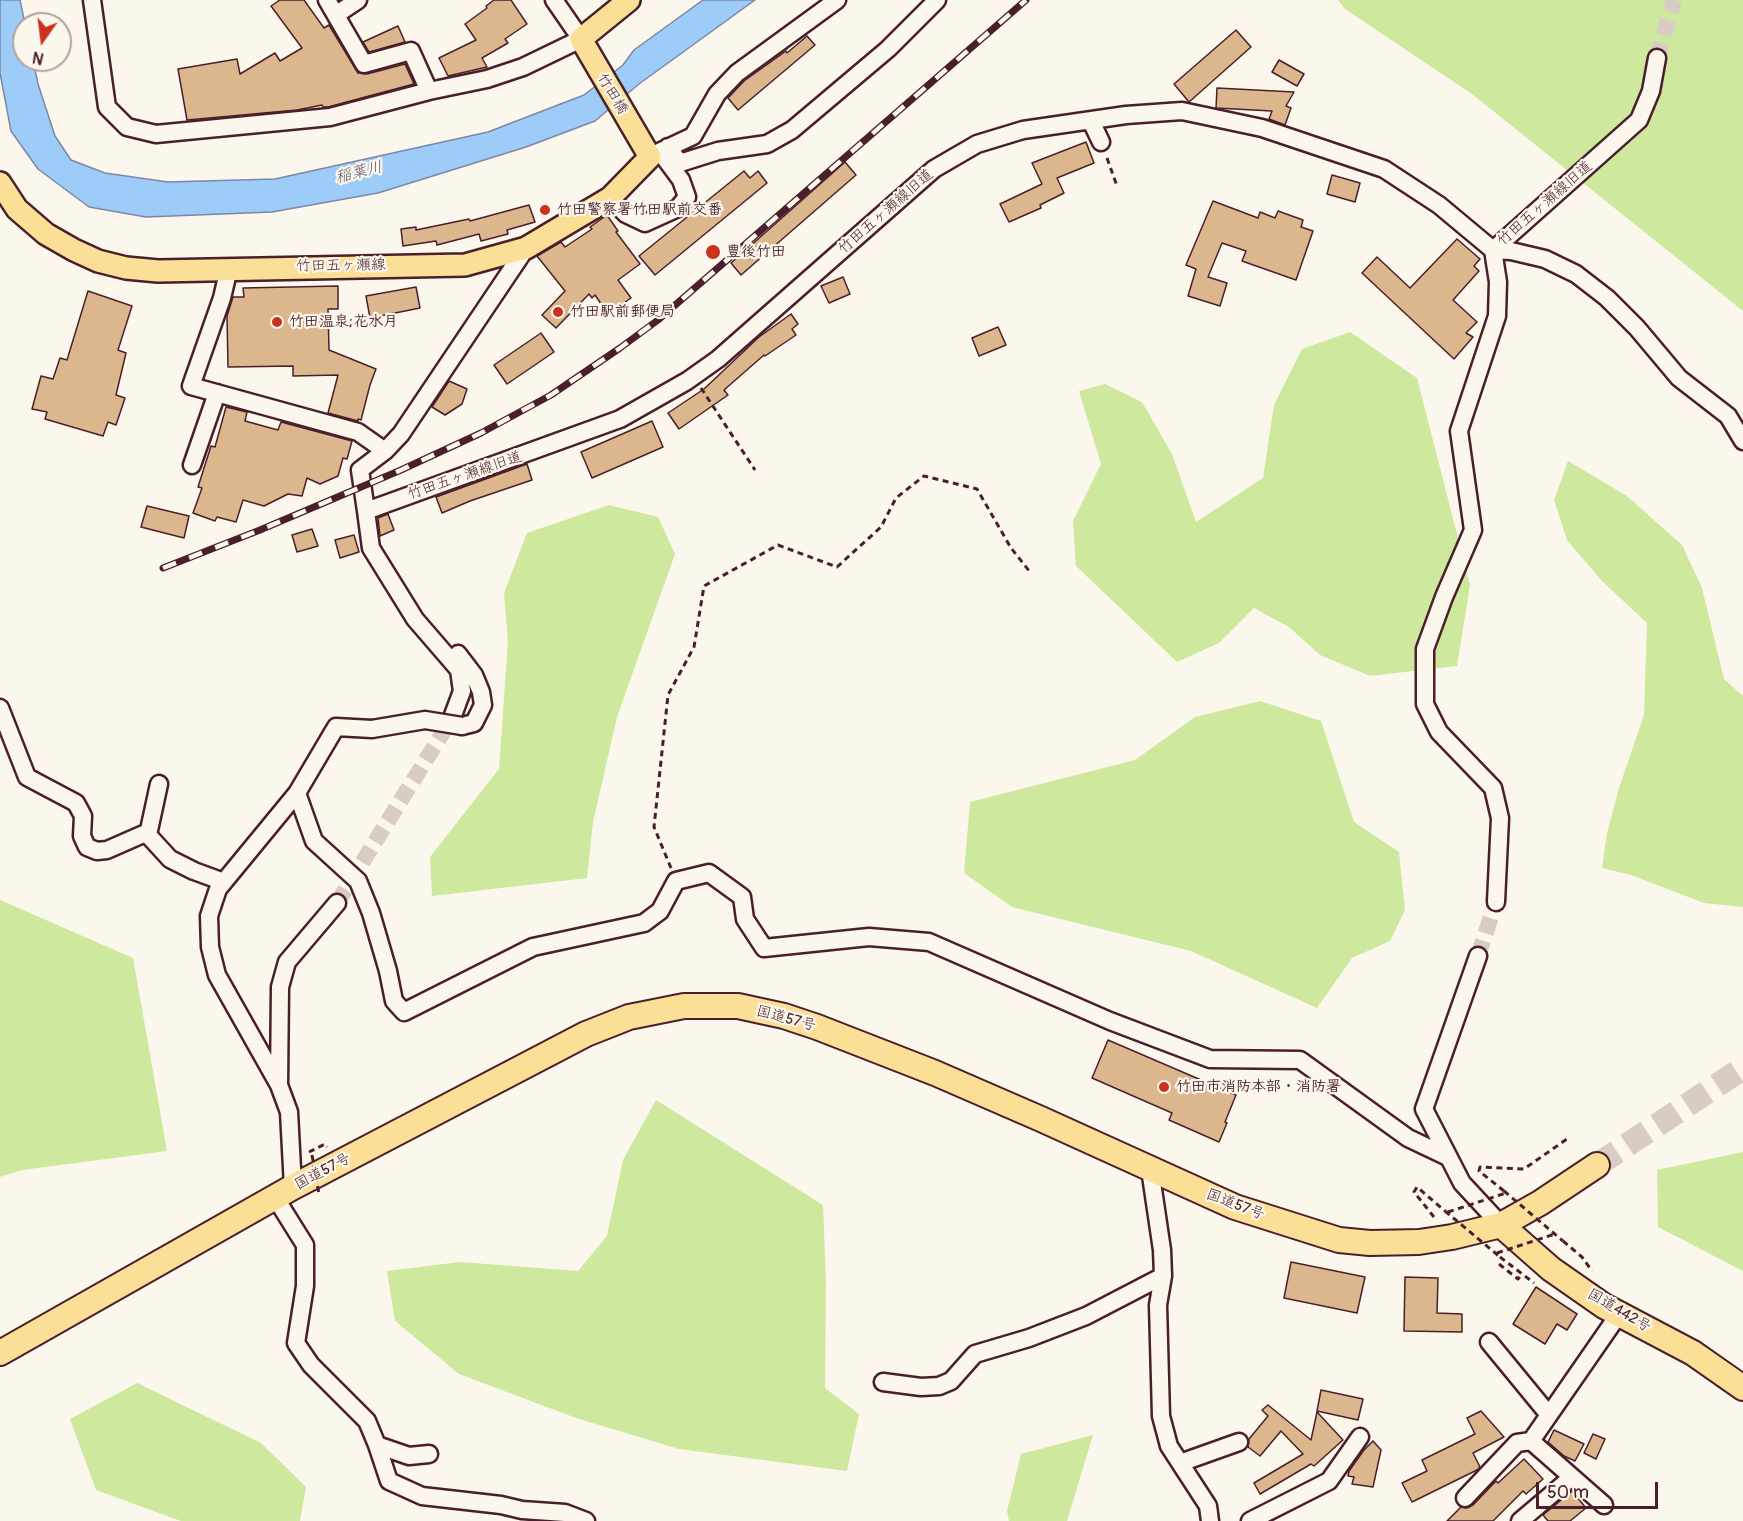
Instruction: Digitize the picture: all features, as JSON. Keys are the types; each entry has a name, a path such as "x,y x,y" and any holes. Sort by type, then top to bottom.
{"highway":[{"name":"国道57号","path":"0,1353 284,1192 586,1034 629,1017 667,1008 738,1006 784,1016 817,1027 977,1091 1236,1207 1339,1240 1370,1243 1419,1242 1452,1237 1501,1225 1540,1203 1597,1165"},
{"name":"国道442号","path":"1501,1225 1551,1269 1604,1306 1693,1353 1743,1388"}],"main road":[{"path":"585,47 629,0"},
{"name":"竹田橋","path":"585,47 636,133 660,152"},
{"name":"竹田五ヶ瀬線","path":"0,183 17,209 46,234 99,261 126,268 158,271 465,265 526,248 610,198 660,152"}],"street":[{"path":"92,0 107,107 127,127 156,134 330,117 429,91 487,79 585,47 554,0"},
{"path":"358,0 332,7 364,64 411,51 429,91"},
{"path":"660,152 693,136 717,94 737,73 837,0"},
{"path":"660,152 680,163 718,151 767,144 792,130 888,49 937,0"},
{"name":"竹田五ヶ瀬線旧道","path":"366,511 582,435 620,419 687,381 718,359 934,170 977,144 1023,130 1126,115 1182,111 1262,128 1384,169 1438,205 1493,250 1639,120 1650,91 1657,58"},
{"path":"1091,121 1101,142"},
{"path":"610,198 626,214 645,223 678,208 687,196 681,180 660,152"},
{"path":"457,722 462,691 459,670 415,620 370,548 360,471 385,451 401,434 526,248"},
{"path":"1496,902 1500,818 1493,788 1438,732 1425,704 1425,649 1444,597 1473,530 1459,431 1497,316 1498,282 1493,250 1511,251 1545,259 1576,274 1607,298 1637,328 1678,378 1728,416 1743,441"},
{"path":"229,268 222,298 191,386 358,432 385,451"},
{"path":"192,465 217,393"},
{"path":"441,649 450,644 474,675 482,692 483,705 474,723 425,720 372,729 336,727 297,793 219,889 209,916 210,947 217,975 279,1085 289,1112 284,1192 305,1245 305,1286 296,1343 311,1365 367,1422 388,1481 422,1496 501,1505 522,1510 565,1513 586,1521"},
{"path":"0,708 27,777 76,803 83,816 82,836 87,847 107,850 148,832"},
{"path":"159,784 147,836 170,859 224,882"},
{"path":"297,793 314,841 358,881 371,913 394,1001 404,1012 533,947 644,923 660,911 676,881 709,873 742,897 745,919 764,948 869,937 929,942 1110,1021 1210,1059 1300,1060 1408,1138 1448,1157"},
{"path":"279,1085 280,987 287,962 337,903"},
{"path":"1478,956 1424,1109 1462,1183 1501,1225"},
{"path":"1150,1169 1162,1250 1163,1276 1158,1305 1161,1416 1169,1446 1208,1506 1210,1521"},
{"path":"883,1382 921,1387 939,1386 951,1381 975,1354 1029,1338 1086,1317 1163,1276"},
{"path":"1465,1498 1517,1443 1531,1441 1619,1314"},
{"path":"1489,1342 1549,1415"},
{"path":"1250,1521 1329,1481 1360,1437"},
{"path":"1531,1441 1604,1505"},
{"path":"1180,1463 1239,1442"},
{"path":"377,1445 409,1456 429,1454"},
{"path":"1520,1521 1572,1477"}],"path":[{"path":"1101,142 1117,186"},
{"path":"699,384 754,470"},
{"path":"676,881 654,826 668,695 694,647 704,586 778,545 837,567 881,526 896,498 924,476 977,489 1011,548 1030,572"},
{"path":"1567,1138 1524,1169 1480,1167 1479,1171 1582,1257 1592,1271"},
{"path":"319,1194 311,1154 325,1144 327,1147"},
{"path":"1434,1217 1414,1192 1417,1188 1534,1283"},
{"path":"1447,1213 1506,1193"},
{"path":"1496,1253 1555,1234"},
{"path":"1499,1264 1518,1279 1522,1274"}],"green space":[{"path":"1338,0 1743,0 1743,311 1472,94 1345,9"},
{"path":"1350,332 1417,378 1470,585 1457,666 1370,676 1320,655 1289,627 1254,608 1219,643 1177,662 1076,566 1073,521 1101,464 1079,391 1105,384 1142,402 1172,454 1196,522 1263,478 1274,405 1302,349"},
{"path":"1568,461 1627,496 1682,545 1702,588 1724,679 1743,696 1743,907 1704,903 1631,875 1602,868 1607,833 1619,788 1644,715 1647,623 1601,580 1567,540 1554,500"},
{"path":"609,505 658,517 675,554 617,717 593,822 587,878 432,896 430,857 499,769 508,641 504,593 527,533"},
{"path":"1260,701 1321,721 1354,822 1399,852 1405,910 1390,941 1352,958 1317,1008 1191,951 1012,907 964,873 970,802 1135,760 1195,717"},
{"path":"0,900 133,958 167,1151 22,1170 0,1177"},
{"path":"656,1100 823,1205 826,1283 825,1388 859,1414 847,1471 679,1449 576,1418 459,1374 395,1321 387,1271 460,1262 578,1271 607,1236 623,1160"},
{"path":"1743,1152 1743,1271 1658,1227 1657,1170"},
{"path":"137,1383 261,1443 306,1487 300,1521 181,1521 96,1490 70,1419"},
{"path":"1093,1435 1067,1521 1009,1521 1007,1511 1021,1454"}],"water":[{"name":"稲葉川","path":"0,0 20,0 22,12 12,12 12,72 36,72 55,136 71,160 105,173 168,182 275,179 488,132 584,95 623,65 634,50 703,0 755,0 639,84 595,121 526,147 378,193 272,212 146,217 89,207 38,169 11,131 0,73"}],"building":[{"path":"280,0 304,0 324,28 329,25 358,73 367,74 405,64 414,84 328,107 322,105 297,110 187,120 178,69 237,59 240,74 275,53 280,61 302,48 271,6"},
{"path":"494,0 511,0 527,24 505,39 508,43 482,58 487,67 448,76 439,58 476,40 465,24"},
{"path":"398,26 405,42 369,52 363,42"},
{"path":"1236,30 1251,47 1189,102 1174,84"},
{"path":"807,36 815,45 738,110 728,98 744,81 786,51 787,53"},
{"path":"1279,60 1304,74 1297,86 1272,72"},
{"path":"1217,88 1294,92 1286,106 1291,108 1285,125 1269,119 1272,111 1216,108"},
{"path":"1086,142 1094,163 1057,178 1064,193 1040,205 1041,208 1009,222 1000,204 1042,184 1032,163"},
{"path":"845,162 856,175 741,275 731,263"},
{"path":"744,171 750,178 758,171 767,183 655,275 639,256"},
{"path":"1332,175 1360,183 1355,202 1327,194"},
{"path":"1213,201 1258,218 1260,212 1275,218 1278,211 1303,220 1301,227 1313,231 1296,280 1242,261 1246,251 1222,243 1208,277 1227,283 1220,306 1188,296 1196,269 1186,265"},
{"path":"529,205 535,222 507,230 508,234 481,241 479,234 437,245 436,241 403,246 401,229 416,227 416,230 469,219 470,221"},
{"path":"607,215 618,231 616,232 640,264 618,280 631,298 608,314 595,295 592,298 589,294 556,328 542,315 565,291 537,256 561,242 565,247 592,229 590,227"},
{"path":"1457,239 1480,259 1474,266 1479,271 1453,300 1477,322 1466,333 1473,337 1454,359 1362,273 1377,257 1410,288"},
{"path":"843,277 850,294 829,303 821,286"},
{"name":"竹田温泉;花水月","path":"338,286 338,309 328,309 329,350 376,369 361,420 328,413 338,375 293,376 293,366 228,367 227,316 233,297 244,297 243,288"},
{"path":"416,287 420,308 370,318 366,296"},
{"path":"88,291 132,306 118,350 126,353 116,395 125,398 116,425 108,422 103,436 45,419 47,412 32,409 41,376 53,379 60,358 67,360"},
{"path":"791,314 798,324 792,329 796,335 764,355 724,390 728,395 679,429 668,413 704,389 759,337"},
{"path":"998,327 1006,345 979,356 972,338"},
{"path":"541,333 554,352 507,384 494,365"},
{"path":"449,381 467,389 462,404 445,415 432,407"},
{"path":"226,407 247,412 245,421 278,430 281,422 352,441 347,459 343,458 338,476 320,484 307,478 302,496 288,494 264,506 243,500 236,522 217,517 215,521 193,513 202,488 198,487 211,446 215,447"},
{"path":"652,421 663,447 592,478 581,452"},
{"path":"527,464 532,480 442,513 436,497"},
{"path":"147,506 189,516 184,538 141,527"},
{"path":"388,514 394,530 380,536 378,518"},
{"path":"312,529 318,546 297,552 292,535"},
{"path":"354,535 359,552 340,558 335,540"},
{"name":"竹田市消防本部・消防署","path":"1108,1040 1236,1095 1219,1142 1169,1120 1172,1113 1092,1078"},
{"path":"1291,1262 1365,1277 1357,1313 1284,1298"},
{"path":"1405,1277 1438,1278 1437,1313 1462,1314 1462,1332 1404,1331"},
{"path":"1536,1287 1577,1314 1567,1330 1557,1324 1545,1344 1513,1324"},
{"path":"1321,1390 1363,1399 1358,1420 1317,1411"},
{"path":"1268,1405 1311,1440 1317,1412 1343,1440 1314,1466 1311,1464 1260,1494 1254,1483 1303,1454 1281,1431 1260,1456 1248,1447 1249,1439 1268,1416 1262,1410"},
{"path":"1481,1411 1504,1437 1473,1453 1480,1467 1477,1470 1412,1502 1402,1483 1427,1471 1422,1460 1475,1434 1467,1418"},
{"path":"1554,1430 1584,1444 1575,1461 1564,1456 1548,1442"},
{"path":"1593,1434 1605,1439 1596,1459 1584,1453"},
{"path":"1373,1441 1381,1450 1373,1487 1352,1484 1354,1477 1348,1476 1349,1471"},
{"path":"1524,1459 1543,1479 1526,1494 1523,1491 1493,1521 1447,1521 1461,1507 1467,1508 1473,1505 1496,1481 1498,1483"},
{"path":"1572,1491 1586,1508 1570,1521 1548,1521 1543,1515"}],"tunnel":[{"path":"1657,58 1674,0"},
{"path":"337,903 452,718"},
{"path":"1478,956 1496,902"},
{"path":"1597,1165 1743,1068"}],"railway":[{"path":"163,568 401,470 481,433 551,395 658,320 1026,0"}],"place":[{"name":"竹田警察署竹田駅前交番","path":"545,210"},
{"name":"豊後竹田","path":"713,252"},
{"name":"竹田駅前郵便局","path":"558,312"},
{"name":"竹田温泉;花水月","path":"277,322"},
{"name":"竹田市消防本部・消防署","path":"1164,1087"}]}
